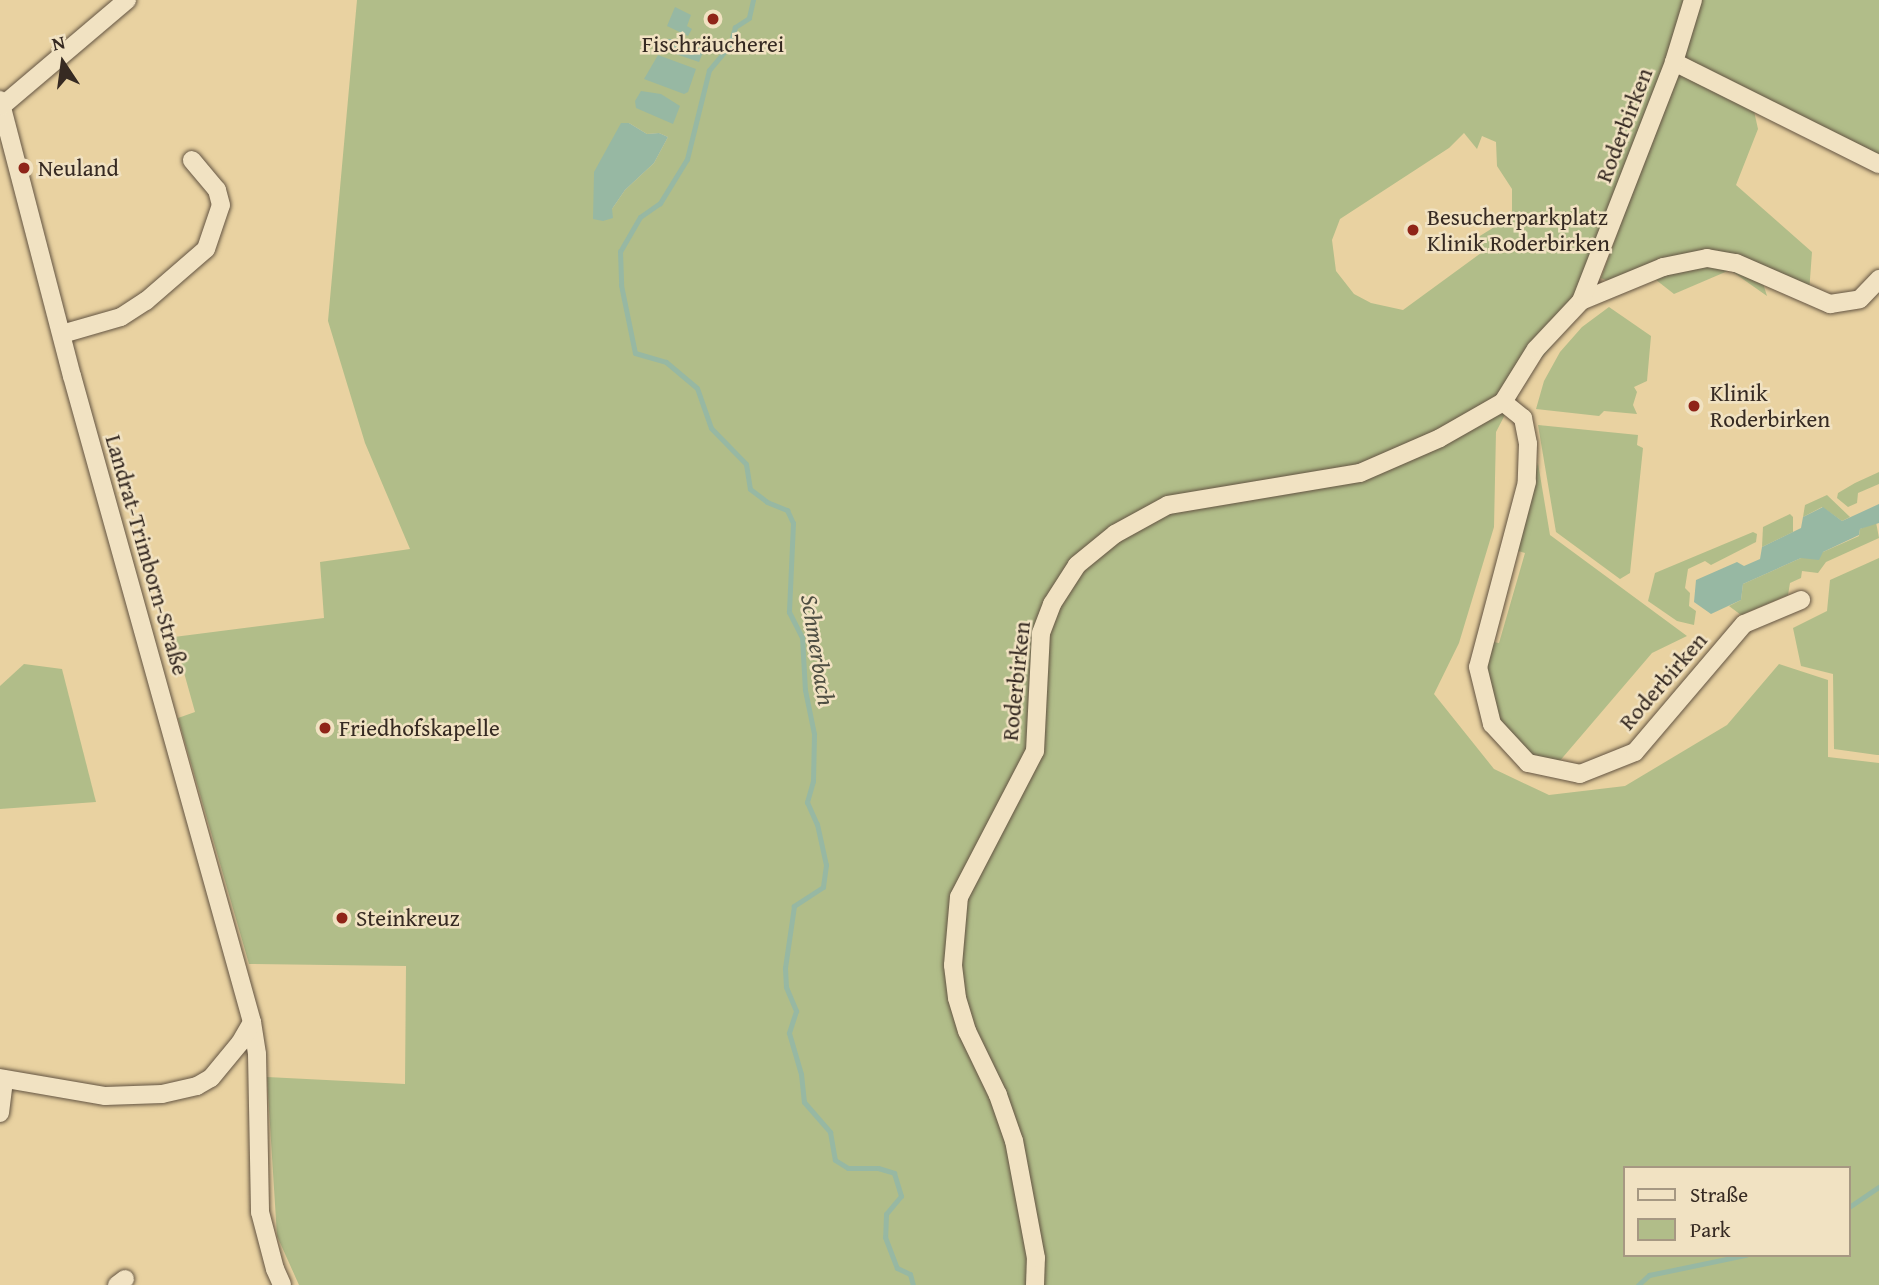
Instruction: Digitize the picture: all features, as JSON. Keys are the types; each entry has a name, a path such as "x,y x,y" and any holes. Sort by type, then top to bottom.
{"street":[{"path":"2,111 127,0"},
{"path":"1674,62 1693,0"},
{"name":"Roderbirken","path":"1035,1285 1035,1258 1014,1141 998,1095 967,1031 957,998 953,965 959,897 1035,751 1041,634 1052,604 1077,565 1115,534 1168,505 1360,473 1440,438 1503,402 1536,349 1581,301 1674,62 1879,164"},
{"name":"Landrat-Trimborn-Straße","path":"2,111 252,1021 257,1054 260,1212 282,1285"},
{"path":"62,334 121,317 146,301 206,249 221,205 217,190 192,160"},
{"name":"Roderbirken","path":"1581,301 1663,267 1707,258 1735,263 1830,304 1860,299 1879,279"},
{"name":"Roderbirken","path":"1503,402 1523,418 1528,444 1527,482 1478,667 1479,680 1492,724 1528,763 1580,774 1635,752 1744,624 1801,600"},
{"path":"0,1113 2,1079 104,1096 162,1094 197,1086 211,1078 240,1043 252,1021"}],"green space":[{"path":"357,0 1879,0 1879,171 1676,68 1577,316 1523,380 1496,432 1494,527 1459,643 1434,694 1494,769 1549,795 1625,786 1727,725 1779,664 1828,680 1828,757 1879,763 1879,1285 299,1285 277,1236 267,1077 405,1084 406,966 249,964 178,718 195,712 174,637 324,618 320,562 410,549 365,443 328,321","holes":["629,123 647,134 659,133 668,137 654,163 625,190 612,209","1464,133 1477,149 1482,136 1496,142 1497,166 1512,189 1512,216 1467,244 1481,253 1403,310 1371,303 1354,294 1336,271 1332,240 1340,219 1449,148"]},
{"path":"1676,72 1754,111 1758,129 1736,185 1812,252 1809,293 1729,256 1610,282 1601,278"},
{"path":"1699,266 1732,268 1762,280 1767,296 1730,270 1674,294 1651,276"},
{"path":"1609,307 1651,336 1647,381 1634,387 1637,392 1633,405 1637,414 1604,411 1599,416 1536,409 1544,381 1560,352 1582,327"},
{"path":"1538,425 1638,435 1637,445 1643,448 1630,573 1620,579 1556,532"},
{"path":"1538,463 1550,535 1687,636 1652,653 1558,763 1532,756 1514,743 1493,710 1487,669 1493,642 1499,643 1525,553 1515,550"},
{"path":"1879,472 1879,484 1858,493 1857,503 1848,507 1837,498 1838,493"},
{"path":"1827,495 1850,517 1842,521 1822,507 1803,517 1805,505"},
{"path":"1790,514 1793,517 1793,532 1762,547 1763,527"},
{"path":"1876,522 1879,538 1826,562 1818,573 1802,571 1801,578 1790,583 1788,595 1741,615 1729,606 1741,600 1743,584 1859,536 1860,529"},
{"path":"1753,532 1757,534 1756,542 1711,565 1705,561 1688,569 1685,588 1690,593 1689,606 1696,611 1694,625 1677,621 1648,601 1655,573"},
{"path":"1879,558 1877,755 1834,749 1833,674 1801,666 1793,628 1827,611 1830,580"},
{"path":"24,664 62,669 96,802 0,809 0,686"}],"shaded area":[{"path":"675,7 691,15 687,26 692,29 688,36 667,26"},
{"path":"662,39 673,39 704,50 699,62 658,48"},
{"path":"658,55 696,69 688,92 684,94 644,79"},
{"path":"641,91 661,94 680,106 673,124 636,108 635,101"},
{"path":"621,123 629,123 647,134 659,133 668,137 654,163 625,190 612,209 613,218 603,221 593,219 594,172"},
{"path":"1879,504 1879,523 1860,529 1859,535 1823,552 1819,560 1801,558 1743,584 1741,600 1711,614 1694,602 1696,580 1737,562 1744,566 1760,559 1762,547 1801,528 1803,517 1823,507 1842,521"}],"waterway":[{"name":"Schmerbach","path":"753,0 749,18 735,27 730,45 709,70 687,159 660,203 640,217 620,251 621,285 635,353 666,362 697,388 711,428 746,464 750,489 767,502 787,510 793,523 789,612 802,637 805,690 814,734 813,781 807,802 817,824 826,865 823,887 794,906 785,968 786,987 796,1011 789,1033 801,1074 804,1102 830,1132 835,1160 848,1168 878,1168 894,1173 901,1196 886,1214 885,1237 897,1268 910,1274 913,1285"},
{"path":"1851,1206 1879,1187"},
{"path":"1638,1285 1649,1275 1736,1257"}],"place":[{"name":"Fischräucherei","path":"713,19"},
{"name":"Neuland","path":"24,168"},
{"name":"Besucherparkplatz Klinik Roderbirken","path":"1413,230"},
{"name":"Klinik Roderbirken","path":"1694,406"},
{"name":"Friedhofskapelle","path":"325,728"},
{"name":"Steinkreuz","path":"342,918"}]}
